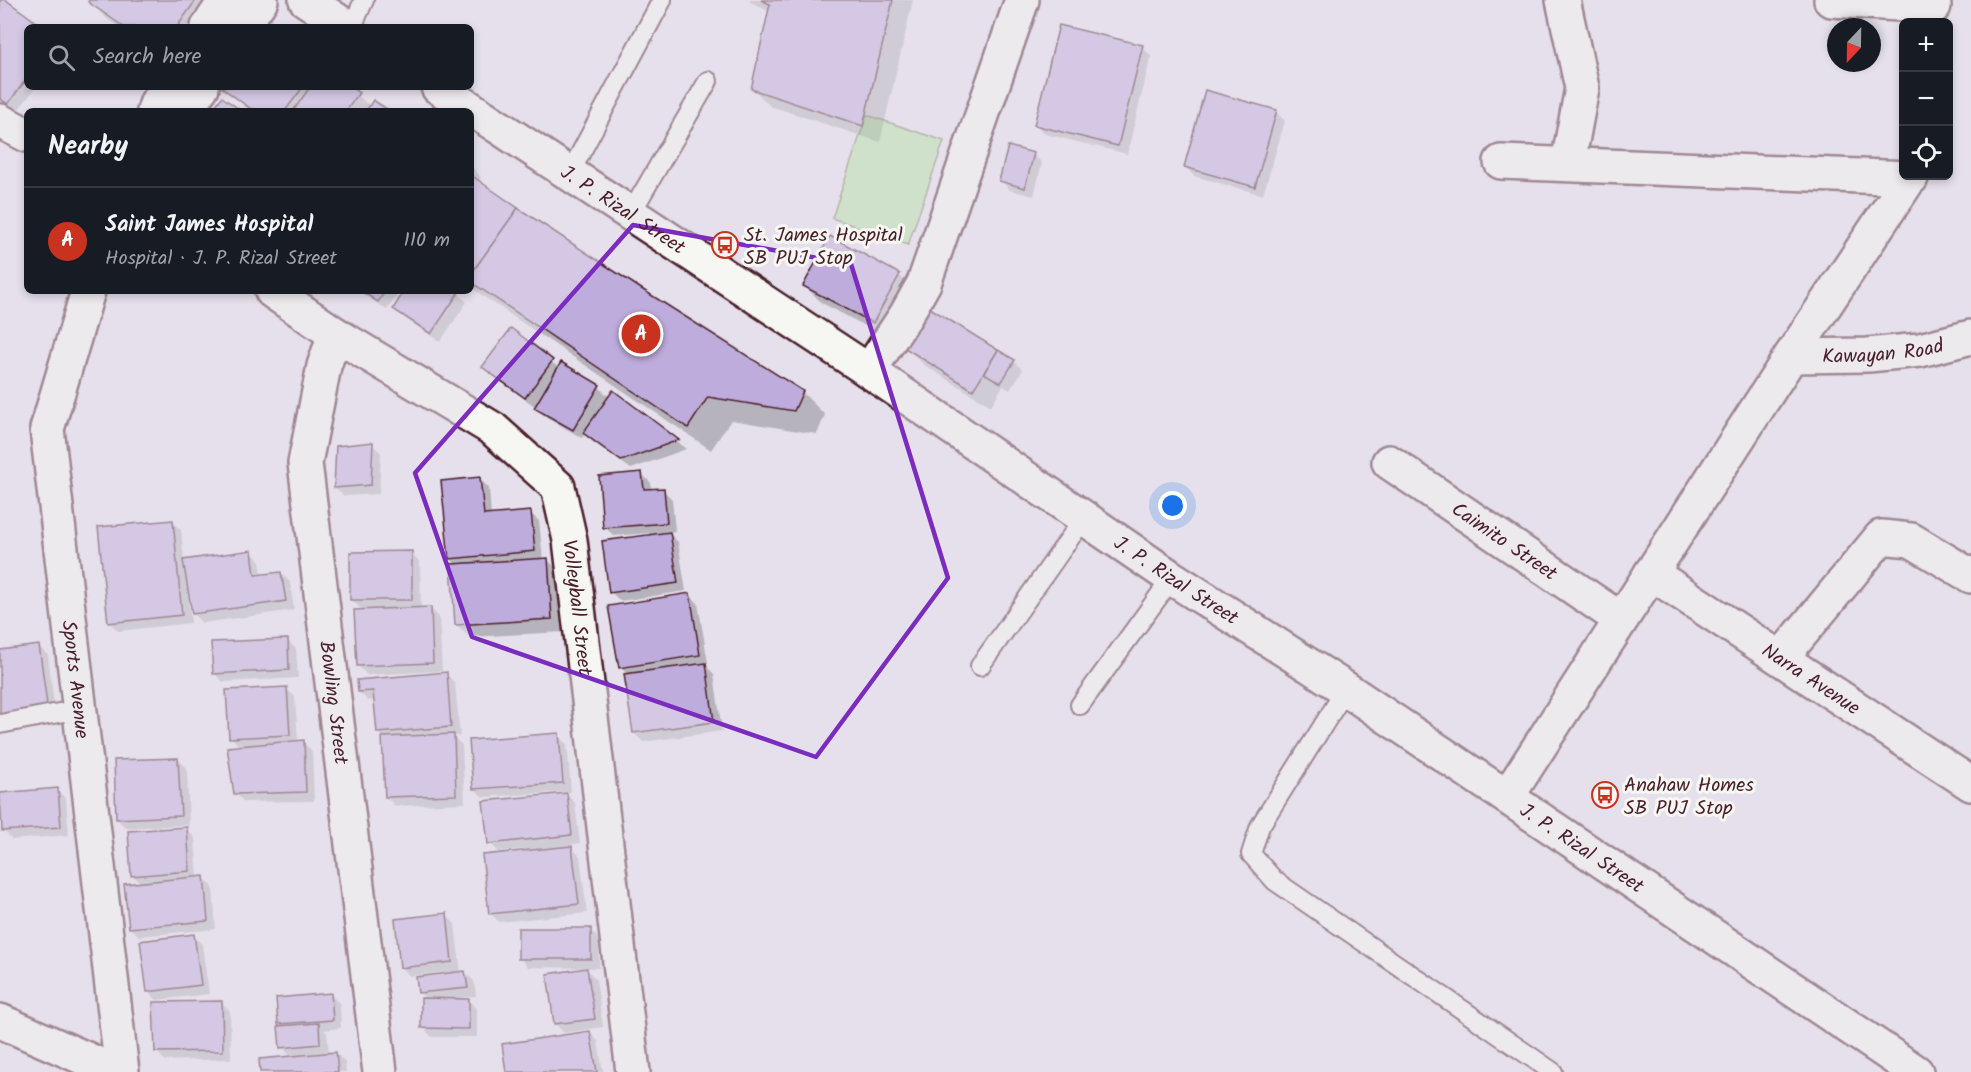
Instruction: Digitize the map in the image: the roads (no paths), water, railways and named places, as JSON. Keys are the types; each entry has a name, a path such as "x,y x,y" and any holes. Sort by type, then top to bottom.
{"street":[{"path":"210,24 226,0"},
{"path":"244,24 261,0"},
{"path":"306,0 342,24"},
{"path":"869,370 906,315 924,283 1022,0"},
{"path":"1563,0 1582,88 1568,163"},
{"path":"1832,0 1933,10"},
{"path":"155,108 166,90"},
{"path":"187,108 200,90"},
{"name":"J. P. Rizal Street","path":"443,90 470,108"},
{"name":"J. P. Rizal Street","path":"474,110 869,370 1172,578 1346,689 1916,1072"},
{"path":"0,121 24,133"},
{"path":"1501,162 1899,177"},
{"path":"1507,797 1791,356 1909,180"},
{"name":"Sports Avenue","path":"87,294 47,429 123,1072"},
{"name":"Volleyball Street","path":"276,294 335,334 493,429 558,487 570,540 633,1072"},
{"name":"Bowling Street","path":"335,334 324,366 305,463 380,1072"},
{"name":"Kawayan Road","path":"1791,356 1868,355 1920,350 1971,337"},
{"name":"Caimito Street","path":"1389,462 1620,619"},
{"path":"1781,658 1881,537 1911,540 1956,553 1971,576"},
{"name":"Narra Avenue","path":"1651,573 1971,784"},
{"path":"0,1021 116,1072"}],"lane":[{"path":"353,24 364,0"},
{"path":"570,173 662,0"},
{"path":"631,213 708,81"},
{"path":"980,666 1084,518"},
{"path":"1080,705 1172,578"},
{"path":"1346,689 1260,826 1251,854 1275,881 1553,1072"},
{"path":"0,724 80,709"}],"place":[{"name":"St. James Hospital SB PUJ Stop","path":"725,245"},
{"name":"Saint James Hospital","path":"641,334"},
{"name":"Anahaw Homes SB PUJ Stop","path":"1605,795"}]}
